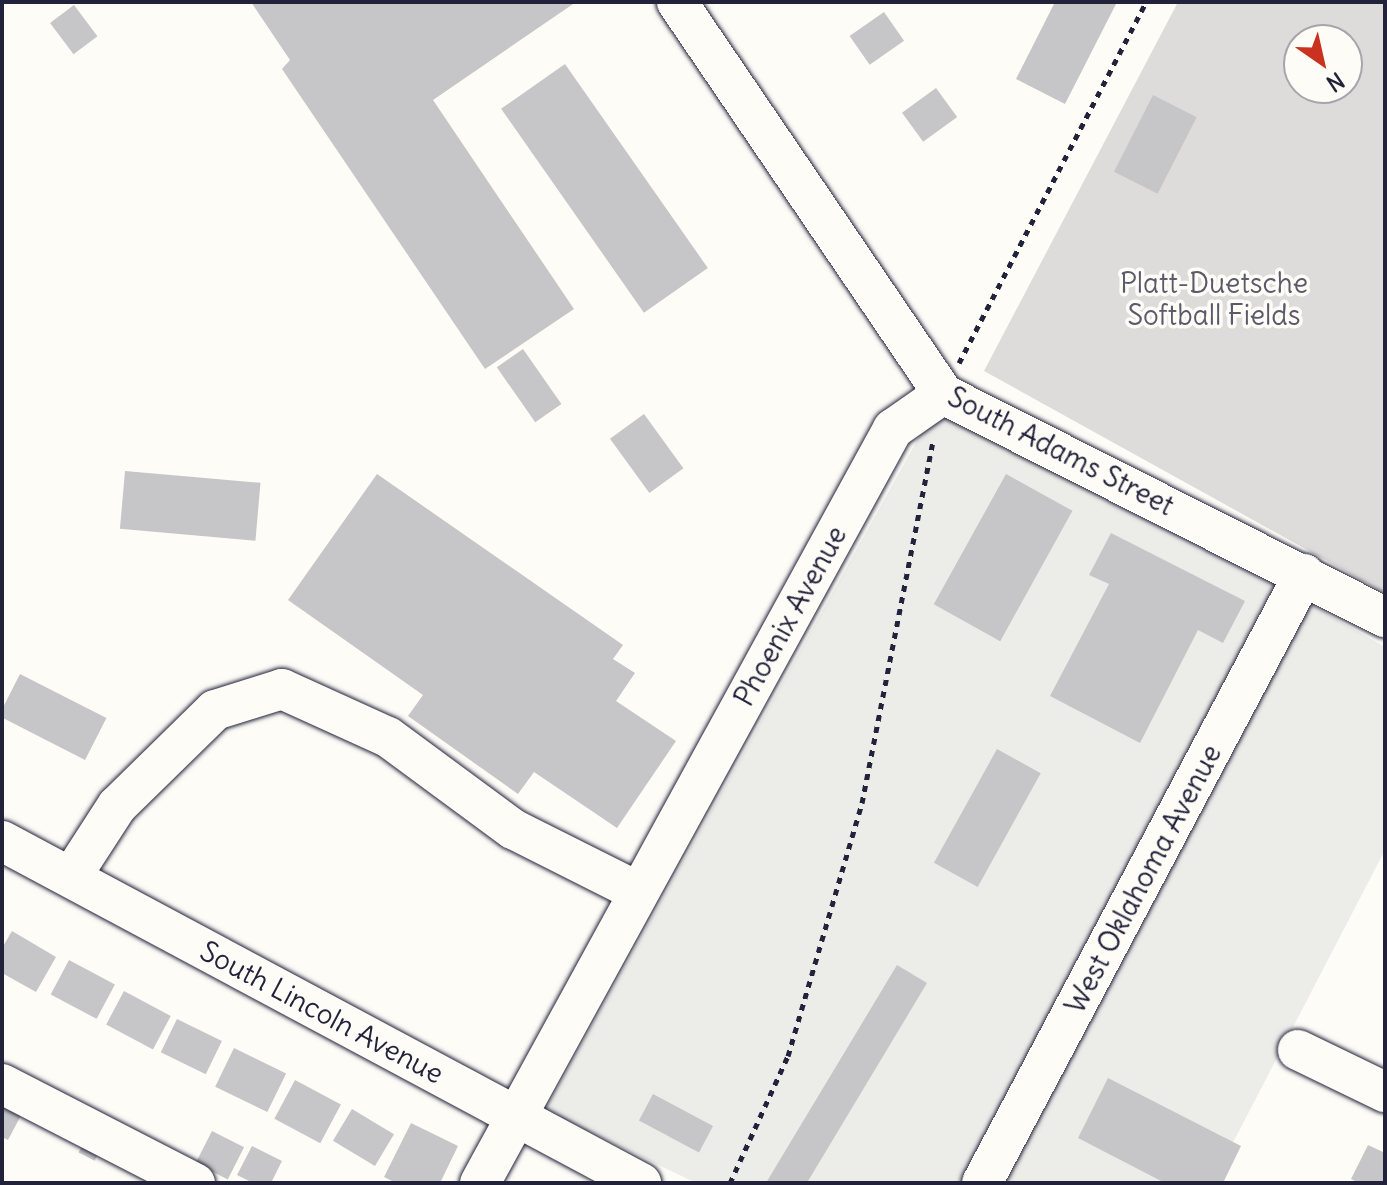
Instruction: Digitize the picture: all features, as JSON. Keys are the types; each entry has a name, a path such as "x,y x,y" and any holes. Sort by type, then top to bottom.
{"street":[{"name":"South Adams Street","path":"677,2 943,394 1385,617"},
{"name":"Phoenix Avenue","path":"488,1169 893,429 943,394"},
{"name":"West Oklahoma Avenue","path":"982,1183 1304,574"},
{"path":"71,877 117,806 215,710 282,689 388,737 513,829 638,892"},
{"name":"South Lincoln Avenue","path":"2,841 641,1183"},
{"path":"1298,1050 1385,1092"},
{"path":"2,1084 195,1183"}],"path":[{"path":"730,1183 788,1056 862,803 943,394 1146,2"}],"shaded area":[{"path":"943,394 1385,647 1385,850 1212,1183 696,1183 545,1110"}],"green space":[{"name":"Platt-Duetsche Softball Fields","path":"1178,2 1385,2 1385,593 984,371"}],"building":[{"path":"251,2 576,2 433,100 574,309 485,369 282,69 290,60"},
{"path":"1055,2 1117,2 1065,104 1016,79"},
{"path":"74,5 97,36 74,54 50,23"},
{"path":"884,12 904,41 870,65 850,36"},
{"path":"565,64 708,268 644,313 501,109"},
{"path":"936,88 957,117 923,142 902,113"},
{"path":"1153,95 1197,117 1158,194 1114,172"},
{"path":"523,349 561,404 535,422 497,367"},
{"path":"644,414 683,468 649,493 610,439"},
{"path":"125,471 260,483 255,541 120,529"},
{"path":"377,474 623,645 613,659 635,673 616,701 676,741 617,828 534,772 518,794 408,716 423,695 288,600"},
{"path":"1006,474 1072,511 1000,641 934,604"},
{"path":"1111,533 1245,601 1223,643 1198,630 1140,743 1050,696 1109,584 1089,575"},
{"path":"20,674 106,718 85,760 2,718 2,709"},
{"path":"997,749 1041,773 978,887 934,863"},
{"path":"12,931 56,957 36,992 2,973 2,948"},
{"path":"69,960 115,984 97,1019 51,994"},
{"path":"897,965 927,983 807,1183 766,1183"},
{"path":"124,991 171,1016 153,1049 106,1025"},
{"path":"177,1019 222,1041 206,1074 161,1052"},
{"path":"234,1048 286,1073 267,1112 215,1087"},
{"path":"1108,1078 1241,1146 1223,1183 1165,1183 1078,1138"},
{"path":"295,1080 341,1104 320,1143 274,1119"},
{"path":"2,1092 27,1104 8,1140 2,1137"},
{"path":"653,1094 713,1126 699,1152 639,1120"},
{"path":"352,1109 394,1134 375,1166 333,1141"},
{"path":"411,1123 458,1146 440,1183 396,1183 384,1177"},
{"path":"212,1131 244,1147 228,1179 196,1163"},
{"path":"85,1140 101,1148 95,1161 79,1152"},
{"path":"1368,1145 1385,1153 1385,1183 1359,1183 1351,1179"},
{"path":"252,1146 282,1161 271,1183 253,1183 237,1175"}]}
